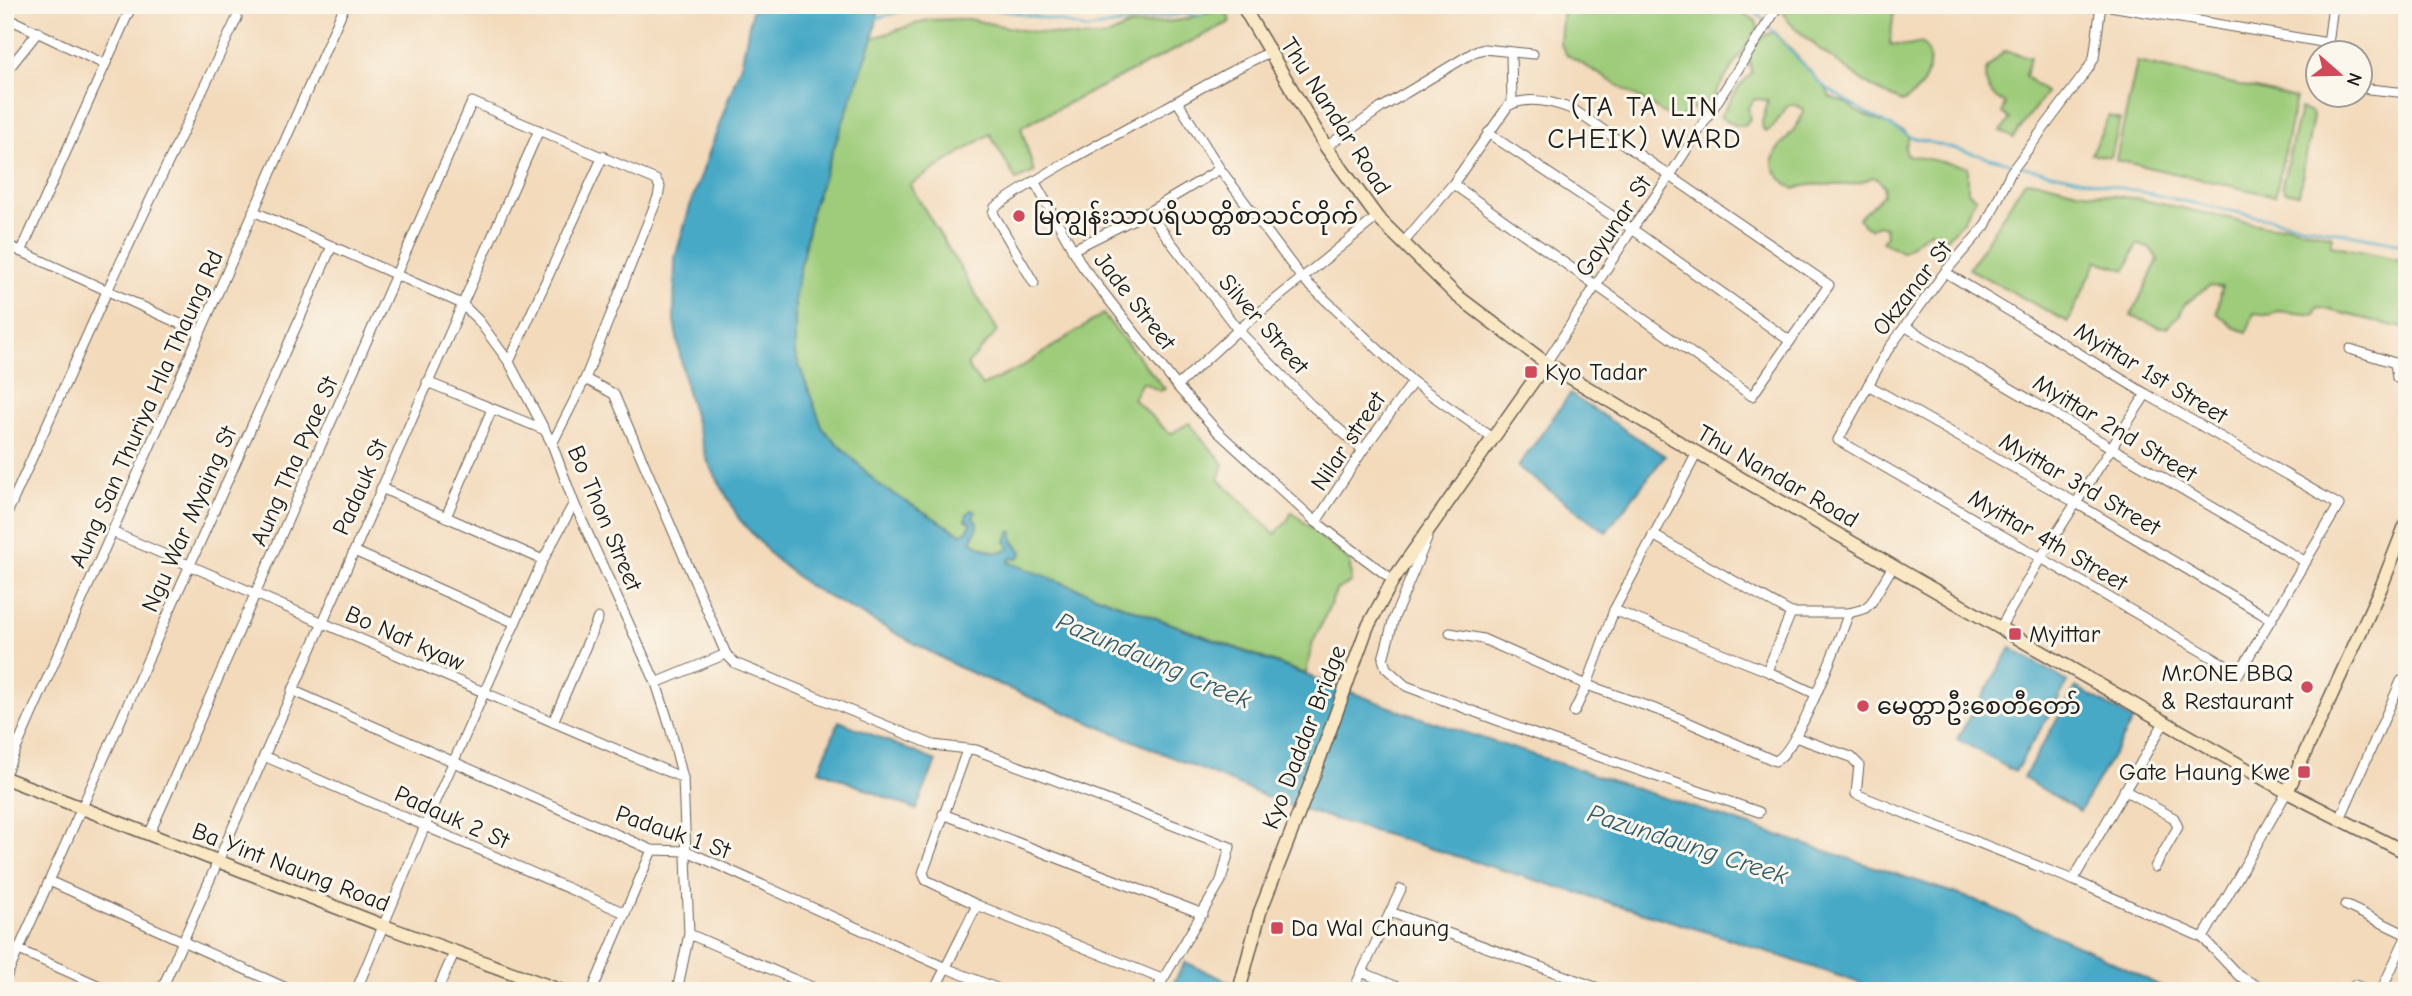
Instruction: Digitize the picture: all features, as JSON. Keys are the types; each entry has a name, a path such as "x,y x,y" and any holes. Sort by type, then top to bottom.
{"main road":[{"name":"Thu Nandar Road","path":"1242,5 1326,148 1377,217 1456,295 1546,363 1697,453 2287,792 2407,853"},
{"name":"Kyo Daddar Bridge","path":"1239,991 1260,912 1367,628 1392,582 1546,363"},
{"path":"2287,792 2382,585 2407,521"},
{"name":"Ba Yint Naung Road","path":"5,776 384,926 562,991"}],"street":[{"path":"21,252 132,5"},
{"name":"Aung San Thuriya Hla Thaung Rd","path":"5,776 345,5"},
{"path":"1142,8 1160,5"},
{"name":"Gayunar St","path":"1546,363 1632,229 1670,177 1779,5"},
{"path":"2102,5 2304,43"},
{"name":"Okzanar St","path":"1838,440 1886,351 1945,272 1985,226 2011,172 2094,58 2102,5"},
{"path":"2329,38 2333,5"},
{"path":"5,16 104,64"},
{"path":"5,518 107,291 237,18"},
{"path":"5,73 38,32"},
{"path":"1326,148 1381,108 1474,52 1484,49 1533,54"},
{"path":"1034,283 993,213 995,207 1034,181 1268,52"},
{"path":"1511,52 1512,104"},
{"path":"2374,89 2407,93"},
{"path":"1404,243 1453,184 1503,111 1512,104 1536,100 1574,110 1829,285 1752,396 1453,184"},
{"path":"1177,101 1220,169 1301,277 1413,382 1493,438"},
{"name":"Aung Tha Pyae St","path":"149,835 472,102 539,130"},
{"path":"539,130 656,180 660,187 659,197 585,379 552,444"},
{"name":"Padauk St","path":"160,991 539,130"},
{"path":"1488,133 1632,229 1790,341"},
{"path":"509,362 603,156"},
{"path":"1072,250 1148,212 1220,169"},
{"name":"Jade Street","path":"1034,181 1072,250 1177,386 1217,431 1316,522 1392,582"},
{"name":"Bo Thon Street","path":"253,211 462,304 479,321 509,362 552,444 575,503 656,683 683,778 689,934 677,991"},
{"name":"Silver Street","path":"1148,212 1238,330 1311,405 1363,450"},
{"path":"1177,386 1238,330 1377,217"},
{"path":"5,244 200,333"},
{"name":"Ngu War Myaing St","path":"82,808 332,246"},
{"name":"Myittar 1st Street","path":"1945,272 2146,394 2339,505 2305,562"},
{"name":"Myittar 2nd Street","path":"1906,327 2305,562"},
{"path":"2350,349 2395,363 2398,378 2407,381"},
{"path":"585,379 614,394 726,654 734,663 933,745 976,750 1230,847 1221,881 1156,991"},
{"path":"427,382 545,430"},
{"name":"Nilar street","path":"1316,522 1363,450 1413,382"},
{"name":"Myittar 3rd Street","path":"1868,385 2076,503 2272,620"},
{"path":"2000,628 2040,559 2146,394"},
{"path":"446,517 492,409"},
{"name":"Myittar 4th Street","path":"1838,440 2239,673 2272,620"},
{"path":"1574,712 1587,685 1614,610 1697,453"},
{"path":"381,488 543,560"},
{"path":"356,991 425,826 543,560 575,503"},
{"path":"1433,524 1394,618 1383,659 1386,668 1406,686 1534,734 1759,811"},
{"name":"Bo Nat kyaw","path":"111,532 683,778"},
{"path":"1653,535 1791,613 1849,613 1868,606 1893,566"},
{"path":"354,551 515,623"},
{"path":"2272,620 2305,562"},
{"path":"1614,610 1767,671 1816,694"},
{"path":"1767,671 1791,613"},
{"path":"1450,633 1483,639 1587,685 1672,715 1775,761 1781,758 1795,737 1849,613"},
{"path":"553,722 598,618"},
{"path":"656,683 726,654"},
{"path":"2340,819 2402,681"},
{"name":"Padauk 1 St","path":"292,690 652,850 687,851 946,968 1004,991"},
{"path":"2073,880 2165,721"},
{"path":"1795,737 1850,757 1859,765 1856,794 2073,880 2203,939 2239,976 2267,991"},
{"path":"967,750 923,877 977,905 1162,979"},
{"name":"Padauk 2 St","path":"264,756 625,913"},
{"path":"2124,790 2178,823 2155,867"},
{"path":"2203,939 2287,792"},
{"path":"5,980 82,808"},
{"path":"943,814 1203,914"},
{"path":"592,991 652,850"},
{"path":"49,881 293,991"},
{"path":"1353,991 1401,889"},
{"path":"934,991 977,905"},
{"path":"2345,905 2407,935 2381,990"},
{"path":"1390,912 1606,991"},
{"path":"689,934 821,991"},
{"path":"19,950 111,991"},
{"path":"437,991 455,951"},
{"path":"1362,972 1407,991"},
{"path":"514,991 522,976"},
{"path":"2350,991 2355,985 2370,991"}],"green space":[{"path":"1563,5 1731,5 1756,21 1758,28 1702,113 1690,108 1677,121 1566,54 1560,43"},
{"path":"1784,5 1883,5 1894,10 1890,44 1908,46 1921,43 1927,50 1929,67 1922,85 1901,102 1870,86 1822,51 1789,22 1782,10"},
{"path":"1226,8 1230,22 1021,127 1034,172 1016,180 990,134 910,185 998,331 967,365 982,386 1020,368 1103,314 1165,389 1160,391 1142,382 1133,399 1170,434 1189,423 1224,464 1219,479 1275,534 1292,512 1350,562 1351,583 1337,589 1312,645 1306,674 1007,562 1022,552 1013,541 1011,531 1009,548 1000,552 990,551 971,542 978,525 973,517 968,530 961,534 880,486 823,430 795,354 795,294 812,209 873,38 927,20 968,19 1021,30 1076,37 1105,37 1128,26 1182,20"},
{"path":"1775,32 1827,90 1830,97 1849,104 1855,111 1905,132 1909,138 1905,148 1907,155 1968,167 1968,192 1976,198 1962,222 1945,240 1930,231 1902,252 1882,241 1886,236 1885,227 1878,225 1870,229 1864,226 1859,218 1883,195 1884,186 1878,179 1872,177 1853,184 1814,185 1794,189 1780,177 1773,167 1774,158 1800,120 1803,109 1796,105 1788,105 1773,127 1766,132 1762,123 1768,100 1755,99 1748,108 1750,119 1744,126 1736,126 1720,117 1739,87 1752,73 1748,56 1762,38"},
{"path":"2004,51 2030,57 2025,76 2046,93 2013,138 2001,131 2010,119 2002,113 2005,104 1993,94 1985,79 1987,69"},
{"path":"2137,62 2296,98 2275,196 2116,160"},
{"path":"2300,109 2312,113 2313,117 2299,194 2284,191 2282,185"},
{"path":"2109,116 2120,120 2111,157 2091,154"},
{"path":"2025,181 2139,199 2270,227 2285,225 2333,236 2331,245 2407,261 2407,329 2317,307 2315,315 2278,311 2270,315 2254,313 2247,332 2233,327 2217,313 2222,287 2209,286 2184,305 2179,316 2167,327 2160,327 2131,316 2158,260 2151,249 2137,244 2126,270 2097,261 2068,322 1969,269"}],"water":[{"name":"Pazundaung Creek","path":"753,5 880,5 873,38 812,209 795,295 795,354 823,429 880,486 961,534 968,530 971,523 966,520 967,514 971,510 976,512 973,517 978,525 971,542 990,551 1000,552 1009,548 1006,541 1010,531 1013,532 1013,541 1022,552 1020,557 1008,562 1406,713 1975,900 2097,954 2170,991 1883,991 1730,939 1281,803 960,668 807,585 772,556 739,519 707,460 686,388 674,321 675,258 691,203 742,61"},
{"path":"1570,394 1665,456 1606,532 1518,467"},
{"path":"2011,648 2068,682 2015,772 1957,739"},
{"path":"2076,687 2133,720 2080,811 2023,778"},
{"path":"839,721 936,761 916,810 819,770"},
{"path":"1185,962 1236,985 1233,991 1169,991"}],"waterway":[{"path":"877,18 922,6 988,8 1055,20 1087,29 1182,14 1201,15 1219,5"},
{"path":"1750,5 1765,22"},
{"path":"1769,27 1822,85 1859,109 1913,138 2013,164"},
{"path":"2019,166 2407,245"}],"place":[{"name":"မြကျွန်းသာပရိယတ္တိစာသင်တိုက်","path":"1019,216"},
{"name":"Kyo Tadar","path":"1531,372"},
{"name":"Myittar","path":"2015,634"},
{"name":"Mr.ONE BBQ & Restaurant","path":"2307,687"},
{"name":"မေတ္တာဦးစေတီတော်","path":"1863,706"},
{"name":"Gate Haung Kwe","path":"2304,772"},
{"name":"Da Wal Chaung","path":"1277,928"}],"district":[{"name":"(TA TA LIN CHEIK) WARD","path":"1645,122"}]}
